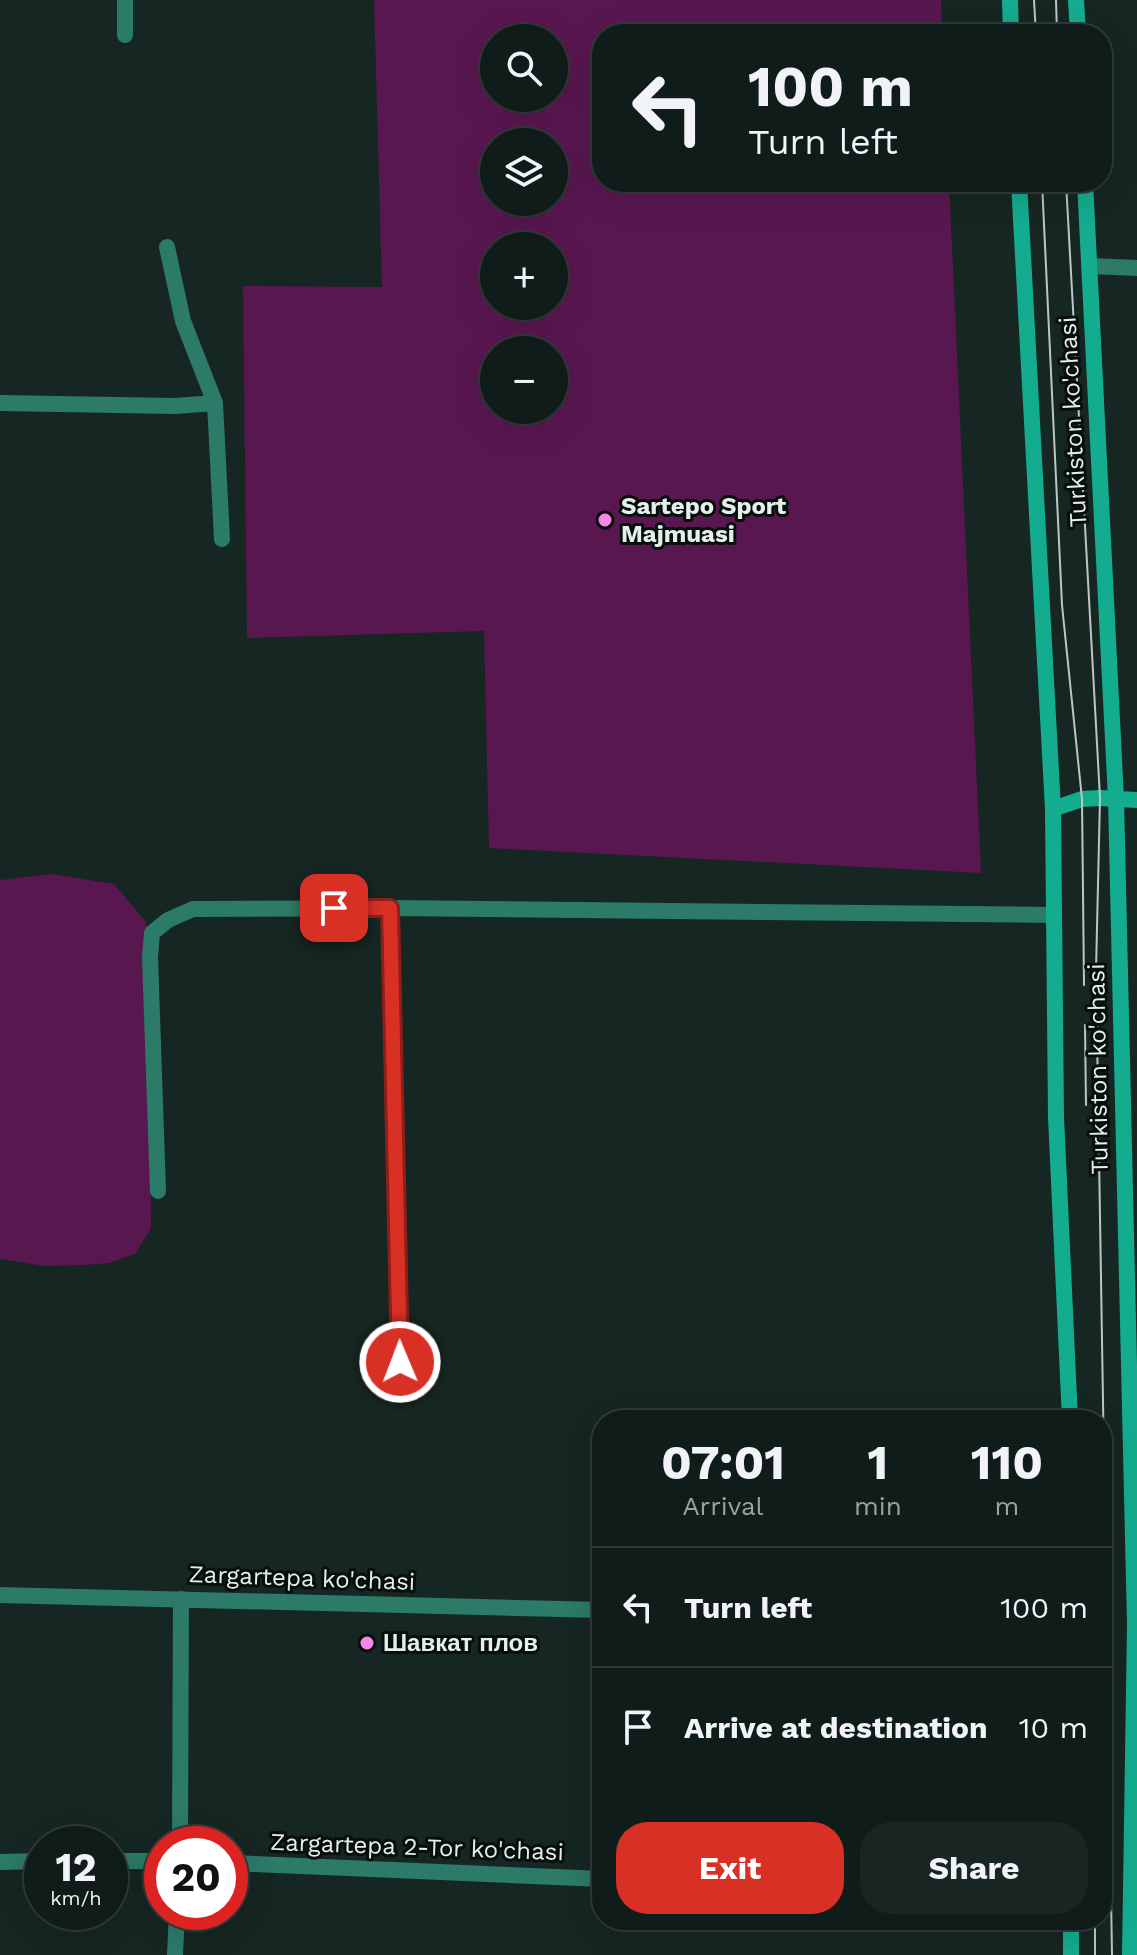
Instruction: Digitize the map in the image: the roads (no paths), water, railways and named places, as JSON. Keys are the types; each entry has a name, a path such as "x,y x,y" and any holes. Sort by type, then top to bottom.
{"main road":[{"path":"1010,0 1011,24"},
{"path":"1076,0 1077,24"},
{"name":"Turkiston ko'chasi","path":"1020,192 1053,809 1056,1117 1070,1410"},
{"name":"Turkiston ko'chasi","path":"1086,192 1116,799 1136,1625 1130,1955"},
{"path":"1053,809 1082,799 1137,800"},
{"path":"1071,1930 1071,1955"}],"street":[{"path":"125,0 125,35"},
{"path":"167,247 183,321 215,403 222,539"},
{"path":"1090,266 1137,268"},
{"path":"0,403 175,406 215,403"},
{"path":"390,908 400,1362"},
{"path":"158,1191 150,957 152,933 168,920 193,909 1054,915"},
{"name":"Zargartepa ko'chasi","path":"0,1595 592,1610"},
{"path":"180,1826 181,1599"},
{"path":"0,1862 24,1861"},
{"name":"Zargartepa 2-Tor ko'chasi","path":"248,1864 592,1879"},
{"path":"175,1955 176,1930"}],"tram line":[{"path":"1034,0 1035,24"},
{"path":"1056,0 1057,24"},
{"path":"1042,192 1062,605 1082,799 1084,985"},
{"path":"1067,192 1100,798 1096,971 1103,1410"},
{"path":"1085,1025 1086,1105"},
{"path":"1095,1930 1095,1955"},
{"path":"1112,1930 1112,1955"}],"place":[{"name":"Sartepo Sport Majmuasi","path":"605,520"},
{"name":"Шавкат плов","path":"367,1643"}]}
